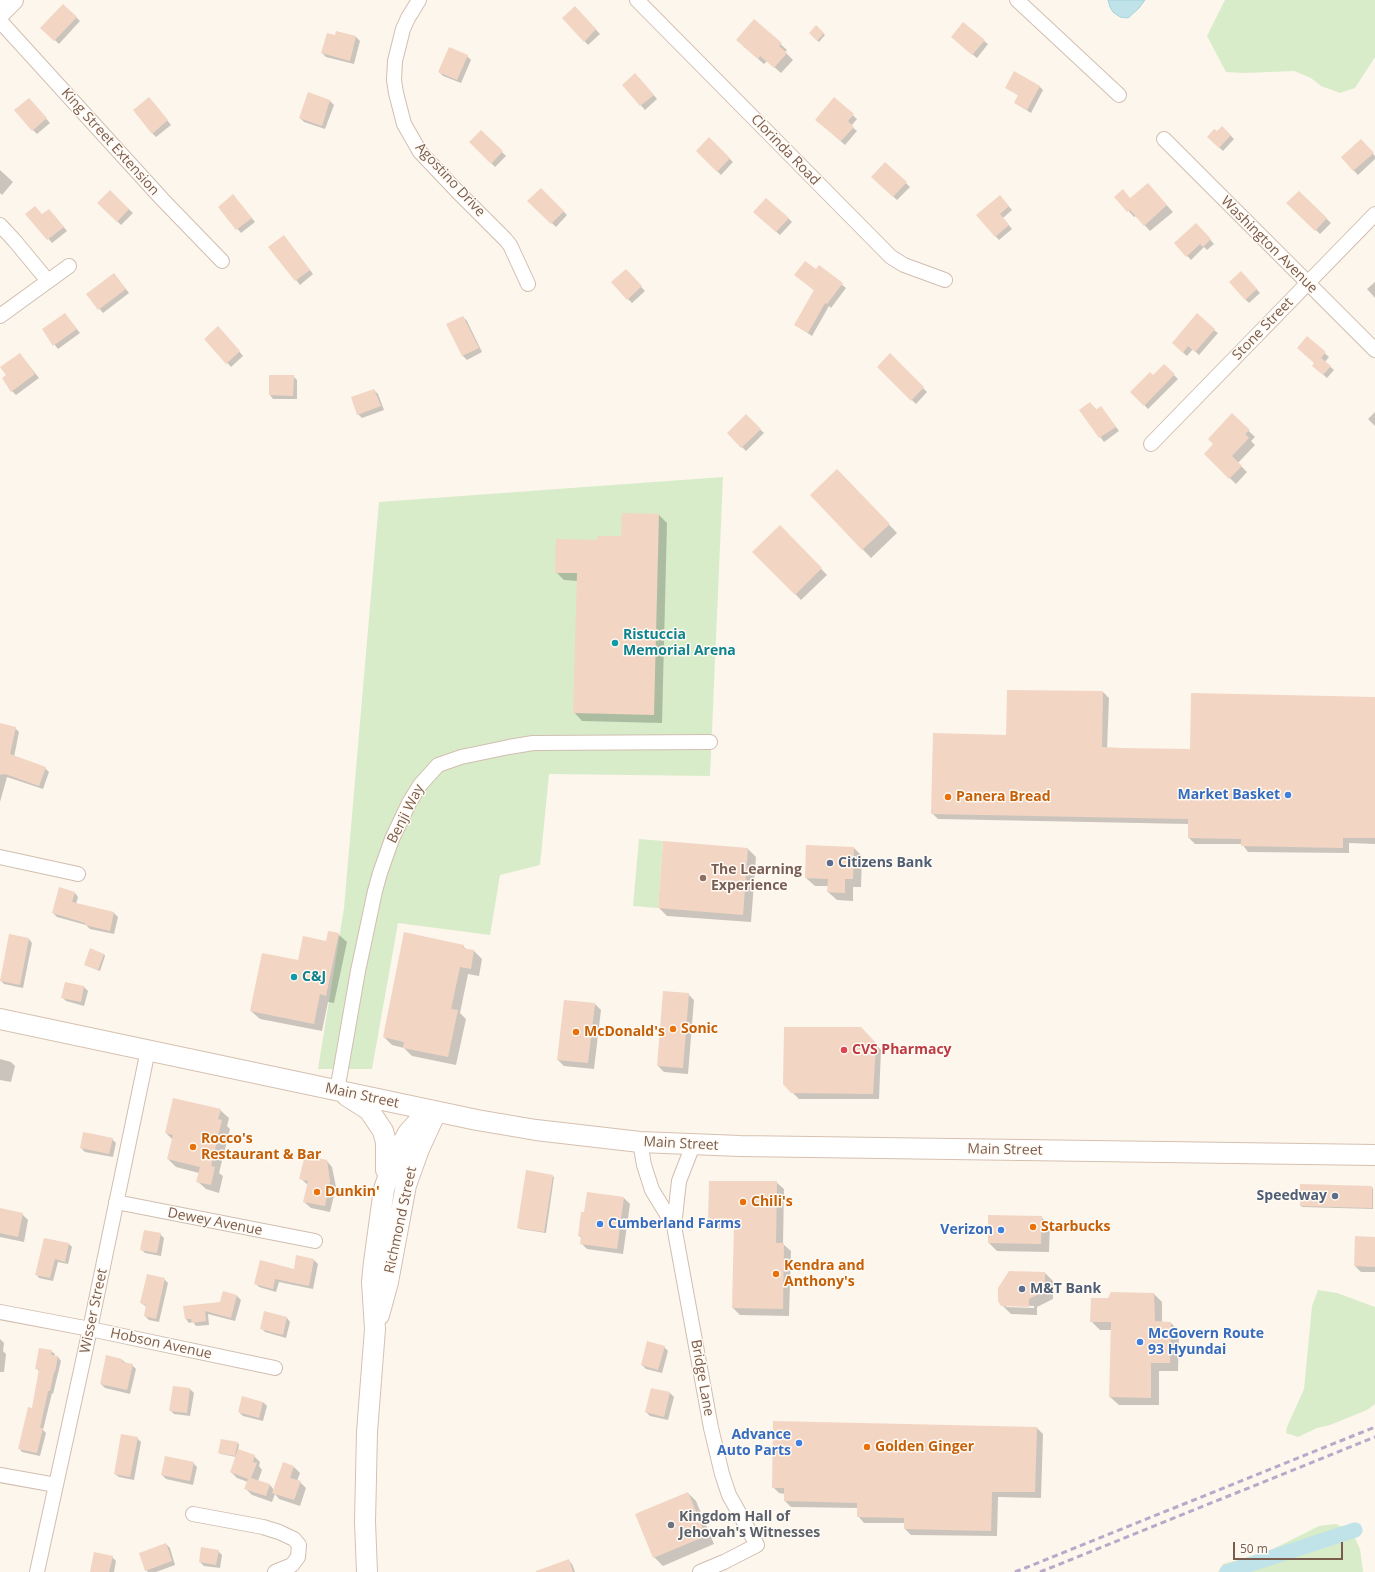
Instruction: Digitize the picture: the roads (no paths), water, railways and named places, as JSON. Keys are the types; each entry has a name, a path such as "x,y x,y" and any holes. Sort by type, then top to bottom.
{"main road":[{"path":"0,13 13,0"},
{"name":"Main Street","path":"0,1019 477,1120 536,1130 640,1142 693,1145 1375,1155"},
{"path":"337,1091 369,1110 382,1131 386,1142 384,1189"},
{"name":"Richmond Street","path":"367,1572 365,1522 367,1432 375,1329 372,1282 384,1189 396,1155 408,1133 417,1123 436,1112"},
{"name":"Richmond Street","path":"375,1329 388,1282 406,1185 419,1149 436,1112"}],"street":[{"name":"Agostino Drive","path":"419,0 403,29 395,61 394,80 404,124 420,152 505,238 510,245 528,284"},
{"name":"Clorinda Road","path":"638,0 891,257 904,265 945,280"},
{"path":"1016,0 1119,95"},
{"name":"King Street Extension","path":"0,22 162,199 222,261"},
{"name":"Washington Avenue","path":"1164,139 1375,350"},
{"name":"Stone Street","path":"1151,444 1375,214"},
{"path":"0,225 48,281"},
{"path":"0,316 69,266"},
{"name":"Benji Way","path":"337,1091 358,971 380,873 392,839 409,803 420,785 438,765 461,757 509,747 533,744 710,742"},
{"path":"0,857 78,874"},
{"name":"Wisser Street","path":"37,1572 90,1329 148,1050"},
{"name":"Bridge Lane","path":"640,1142 644,1165 652,1190 674,1226"},
{"name":"Bridge Lane","path":"693,1145 679,1180 674,1226 711,1428 722,1474 729,1495 757,1545 724,1562 700,1572"},
{"name":"Dewey Avenue","path":"116,1202 315,1241"},
{"name":"Hobson Avenue","path":"0,1312 90,1329 275,1368"},
{"path":"0,1475 56,1486"},
{"path":"193,1514 263,1527 294,1539 299,1545 300,1552 298,1557 292,1565 275,1572"}],"water":[{"path":"1108,0 1145,0 1128,18 1120,17 1113,12"}],"waterway":[{"path":"1227,1572 1355,1530"}],"railway":[{"path":"1015,1572 1375,1427"},
{"path":"1040,1572 1375,1437"}],"place":[{"name":"Ristuccia Memorial Arena","path":"615,643"},
{"name":"Market Basket","path":"1288,795"},
{"name":"Panera Bread","path":"948,797"},
{"name":"Citizens Bank","path":"830,863"},
{"name":"The Learning Experience","path":"703,878"},
{"name":"C&J","path":"294,977"},
{"name":"Sonic","path":"673,1029"},
{"name":"McDonald's","path":"576,1032"},
{"name":"CVS Pharmacy","path":"844,1050"},
{"name":"Rocco's Restaurant & Bar","path":"193,1147"},
{"name":"Dunkin'","path":"317,1192"},
{"name":"Speedway","path":"1335,1196"},
{"name":"Chili's","path":"743,1202"},
{"name":"Cumberland Farms","path":"600,1224"},
{"name":"Starbucks","path":"1033,1227"},
{"name":"Verizon","path":"1001,1230"},
{"name":"Kendra and Anthony's","path":"776,1274"},
{"name":"M&T Bank","path":"1022,1289"},
{"name":"McGovern Route 93 Hyundai","path":"1140,1342"},
{"name":"Advance Auto Parts","path":"799,1443"},
{"name":"Golden Ginger","path":"867,1447"},
{"name":"Kingdom Hall of Jehovah's Witnesses","path":"671,1525"}]}
